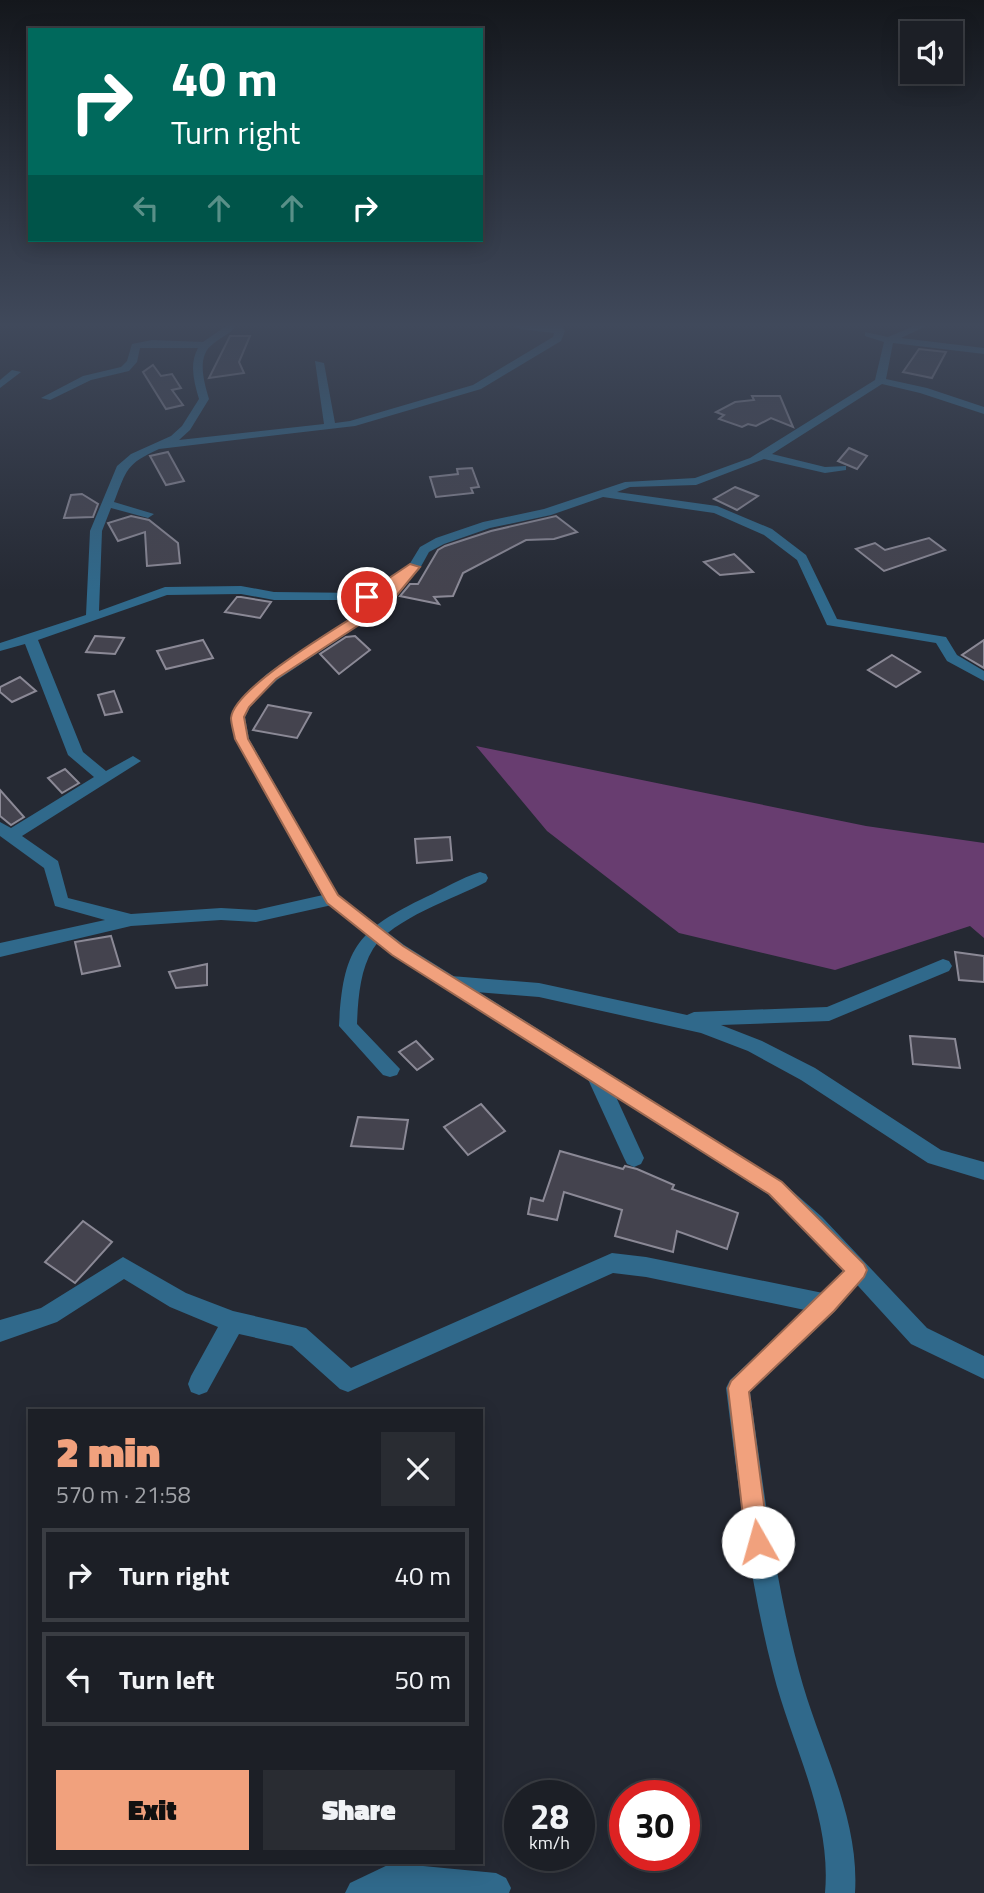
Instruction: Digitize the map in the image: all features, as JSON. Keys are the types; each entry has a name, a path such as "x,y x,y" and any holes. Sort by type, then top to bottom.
{"street":[{"path":"92,615 96,531 123,466 175,438 186,428 194,414"},
{"path":"328,414 330,427"},
{"path":"158,446 330,427 384,414"},
{"path":"827,414 762,455 696,481 629,484 547,512 487,525 440,541 424,550 414,567 383,603 272,677 243,705 238,717 242,739 332,899 376,933 452,983 775,1188 919,1336 984,1368"},
{"path":"762,455 825,470 842,468"},
{"path":"597,493 717,510 768,533 802,558 832,622 941,640 952,658 984,677"},
{"path":"109,504 148,514"},
{"path":"0,647 165,591 241,590 274,596 367,597 414,567"},
{"path":"30,638 76,755 106,778"},
{"path":"131,920 61,902 52,865 5,831 106,778 132,761"},
{"path":"390,1069 348,1026 349,1002 360,956 376,933 480,878"},
{"path":"0,950 131,920 198,914 256,916 332,899"},
{"path":"669,1019 829,1014 943,966"},
{"path":"452,983 538,990 703,1026 755,1046 808,1074 935,1157 984,1171"},
{"path":"596,1075 634,1158"},
{"path":"0,1331 23,1328 71,1302 123,1267 178,1300 233,1322 298,1336 348,1381 612,1263 646,1267 827,1304"},
{"path":"840,1893 835,1829 786,1674 758,1542 738,1388 827,1304 857,1270"},
{"path":"199,1384 233,1322"},
{"path":"360,1893 392,1878 497,1891"}],"shaded area":[{"path":"476,746 866,826 984,843 984,938 970,926 835,970 679,933 547,831"}],"building":[{"path":"788,414 793,427 771,418 756,426 748,424 742,427 719,419 724,415"},
{"path":"849,448 867,456 857,469 838,461"},
{"path":"168,452 184,481 166,485 150,456"},
{"path":"472,468 479,487 471,488 473,493 436,497 430,477 458,474 457,469"},
{"path":"735,487 758,496 737,510 714,499"},
{"path":"82,494 98,504 93,517 64,518 71,495"},
{"path":"131,516 149,520 178,543 180,563 147,566 145,532 118,541 108,523"},
{"path":"556,516 577,532 554,539 526,540 463,573 453,596 434,597 439,604 400,596 410,584 418,584 438,550 445,546 491,531"},
{"path":"929,538 945,550 884,571 856,549 875,543 885,550"},
{"path":"734,554 753,572 720,575 704,562"},
{"path":"237,597 271,602 260,618 225,612"},
{"path":"95,636 124,638 115,654 86,652"},
{"path":"355,636 370,650 339,674 320,654 346,637"},
{"path":"203,640 213,658 166,669 157,651"},
{"path":"984,640 984,668 962,655"},
{"path":"892,655 920,672 896,687 868,670"},
{"path":"20,677 36,691 12,702 0,692 0,687"},
{"path":"114,691 122,712 105,715 98,695"},
{"path":"268,705 311,713 297,738 253,730"},
{"path":"65,769 79,783 62,793 48,778"},
{"path":"0,790 24,817 11,825 0,816"},
{"path":"450,837 452,860 417,863 415,839"},
{"path":"111,936 120,966 82,974 75,942"},
{"path":"955,952 984,956 984,982 959,980"},
{"path":"207,964 207,985 176,988 169,972"},
{"path":"910,1036 955,1039 960,1068 913,1064"},
{"path":"416,1041 433,1059 417,1070 399,1052"},
{"path":"481,1104 505,1131 468,1155 444,1127"},
{"path":"358,1117 408,1120 403,1149 351,1146"},
{"path":"560,1151 623,1169 625,1166 637,1169 674,1185 672,1189 738,1213 727,1249 677,1231 673,1252 615,1236 622,1210 564,1192 557,1220 528,1214 531,1198 543,1201"},
{"path":"83,1221 112,1242 75,1283 45,1262"}],"route":[{"path":"367,597 414,567 383,603 272,677 243,705 238,717 242,739 332,899 398,950 775,1188 815,1224 857,1270 827,1304 738,1388 758,1542"}]}
